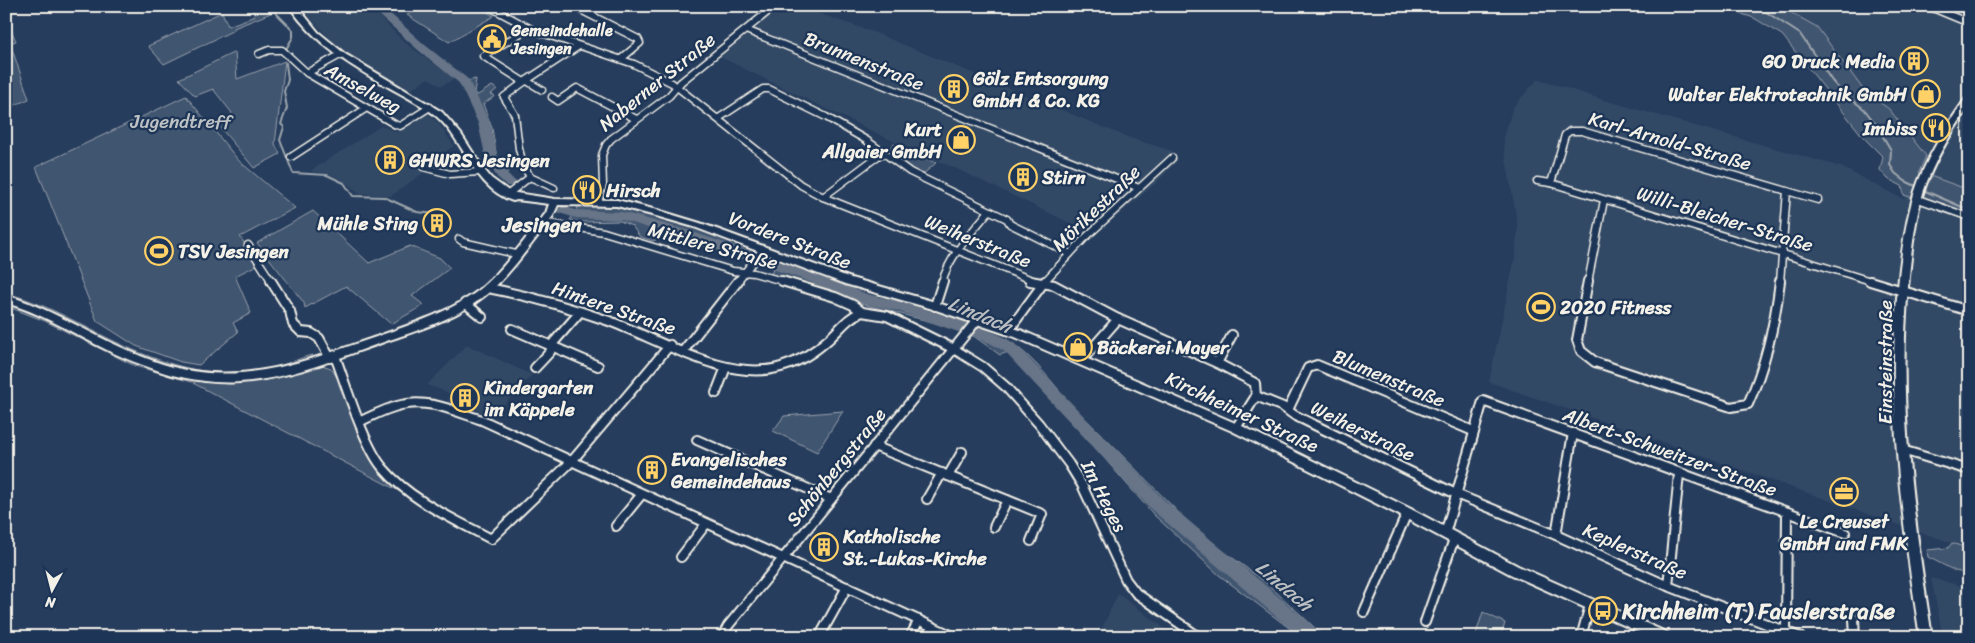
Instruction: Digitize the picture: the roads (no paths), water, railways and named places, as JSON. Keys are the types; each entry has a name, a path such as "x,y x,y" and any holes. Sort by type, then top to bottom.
{"main road":[{"name":"Vordere Straße","path":"293,6 312,33 340,55 430,107 453,128 480,172 494,188 519,201 535,204 598,202 629,205 672,217 761,252 848,281 935,306 976,322 1009,330"},
{"name":"Einsteinstraße","path":"1926,637 1913,551 1902,450 1899,349 1902,289 1911,224 1925,176 1941,143 1968,101"},
{"path":"6,298 41,310 112,348 161,366 201,376 238,378 262,375 332,357 408,329 465,303 488,288 550,214 556,202"},
{"name":"Kirchheimer Straße","path":"1009,330 1236,428 1407,513 1514,570 1664,637"}],"street":[{"name":"Weiherstraße","path":"489,6 529,28 654,72 677,86 719,118 801,185 823,197 1031,281 1054,286 1118,319 1217,363 1255,384 1256,396 1288,410 1294,415 1456,494"},
{"path":"573,6 638,39 640,43 621,59"},
{"name":"Naberner Straße","path":"598,202 603,182 601,154 604,147 615,135 669,96 677,86 775,6"},
{"path":"1928,6 1969,23"},
{"path":"529,28 483,56 542,90"},
{"name":"Brunnenstraße","path":"746,30 1139,188"},
{"path":"554,188 530,177 519,149 516,115 504,96 579,46"},
{"name":"Amselweg","path":"259,54 279,49 307,73 396,125 400,126 430,107"},
{"name":"Amselweg","path":"307,73 340,55"},
{"path":"552,97 558,101 576,88 636,119"},
{"path":"719,118 763,89 769,89 826,117 866,140 910,172 1007,219 1010,224 1070,254"},
{"path":"291,157 365,108"},
{"name":"Karl-Arnold-Straße","path":"1552,184 1565,135 1570,131 1582,131 1818,200"},
{"path":"823,197 882,153"},
{"name":"Mörikestraße","path":"1009,330 1022,307 1070,254 1172,158"},
{"path":"423,166 443,175 480,172"},
{"path":"507,195 530,177"},
{"name":"Willi-Bleicher-Straße","path":"1537,181 1902,289 1969,311"},
{"path":"1604,200 1577,340 1581,351 1595,362 1731,407 1748,404 1754,391 1777,316 1786,191"},
{"path":"1918,197 1969,217"},
{"path":"935,306 946,269 958,250 989,211"},
{"name":"Mittlere Straße","path":"542,222 604,232 733,271 763,275 835,297 853,305 862,312 888,316 957,346"},
{"path":"459,239 463,242 516,254"},
{"path":"248,245 290,311 292,324 301,332 310,333 319,338 332,357 368,440 382,467 404,490 492,539 572,461 670,345"},
{"path":"684,350 761,252"},
{"name":"Hintere Straße","path":"488,288 535,298 580,312 726,367 757,370 782,366 812,350 830,338 852,316 862,312"},
{"path":"465,303 482,317"},
{"path":"535,368 580,312"},
{"path":"1082,360 1118,319"},
{"name":"Schönbergstraße","path":"722,637 728,626 976,322"},
{"path":"512,329 598,366"},
{"path":"1217,363 1232,335"},
{"name":"Im Heges","path":"957,346 1006,387 1044,430 1082,485 1122,575 1136,593 1196,636"},
{"name":"Blumenstraße","path":"1288,410 1308,368 1317,365 1473,431"},
{"path":"716,393 726,367"},
{"path":"1236,428 1256,396"},
{"name":"Albert-Schweitzer-Straße","path":"1473,431 1483,402 1845,533"},
{"path":"361,421 409,403 431,404 482,420 955,637"},
{"path":"1425,622 1450,537 1456,494 1473,431"},
{"path":"1556,535 1573,433"},
{"path":"697,440 831,499"},
{"path":"874,446 1042,514 1030,541"},
{"path":"1902,450 1969,470"},
{"path":"927,499 962,452"},
{"path":"1668,586 1679,474"},
{"path":"616,526 642,494"},
{"name":"Keplerstraße","path":"1456,494 1556,535 1668,586 1800,637"},
{"path":"994,527 1007,500"},
{"path":"1786,631 1787,512"},
{"path":"1364,612 1407,513"},
{"path":"681,557 706,524"},
{"path":"821,634 847,588"},
{"path":"1581,637 1590,605"},
{"path":"1854,619 1855,637"},
{"path":"910,637 919,620"}],"waterway":[{"path":"269,6 293,30 293,37 285,51"},
{"path":"1750,6 1763,10 1800,34 1832,81 1842,92 1864,109 1875,123 1891,150 1890,165 1895,173 1905,181 1918,187"},
{"name":"Lindach","path":"380,10 421,47 464,81 484,123 492,159 501,174 511,183"},
{"path":"286,63 288,80 284,91 287,108 281,124 284,127 280,140 293,173 327,175 344,183 353,196 384,197 417,212 435,214"},
{"path":"1923,190 1969,210"},
{"name":"Lindach","path":"563,210 576,214 622,216 682,233 810,277 865,299 898,306 995,339 1009,347 1158,505 1313,637"}],"place":[{"name":"Gemeindehalle Jesingen","path":"492,39"},
{"name":"GO Druck Media","path":"1914,61"},
{"name":"Gölz Entsorgung GmbH & Co. KG","path":"954,89"},
{"name":"Walter Elektrotechnik GmbH","path":"1926,94"},
{"name":"Imbiss","path":"1936,128"},
{"name":"Kurt Allgaier GmbH","path":"961,140"},
{"name":"GHWRS Jesingen","path":"390,160"},
{"name":"Stirn","path":"1023,177"},
{"name":"Hirsch","path":"587,190"},
{"name":"Mühle Sting","path":"437,223"},
{"name":"TSV Jesingen","path":"159,251"},
{"name":"2020 Fitness","path":"1541,307"},
{"name":"Bäckerei Mayer","path":"1078,347"},
{"name":"Kindergarten im Käppele","path":"465,398"},
{"name":"Evangelisches Gemeindehaus","path":"652,470"},
{"name":"Le Creuset GmbH und FMK","path":"1844,492"},
{"name":"Katholische St.-Lukas-Kirche","path":"824,547"},
{"name":"Kirchheim (T) Fauslerstraße","path":"1603,611"}],"district":[{"name":"Jesingen","path":"542,225"}],"park label":[{"name":"Jugendtreff","path":"181,121"}]}
